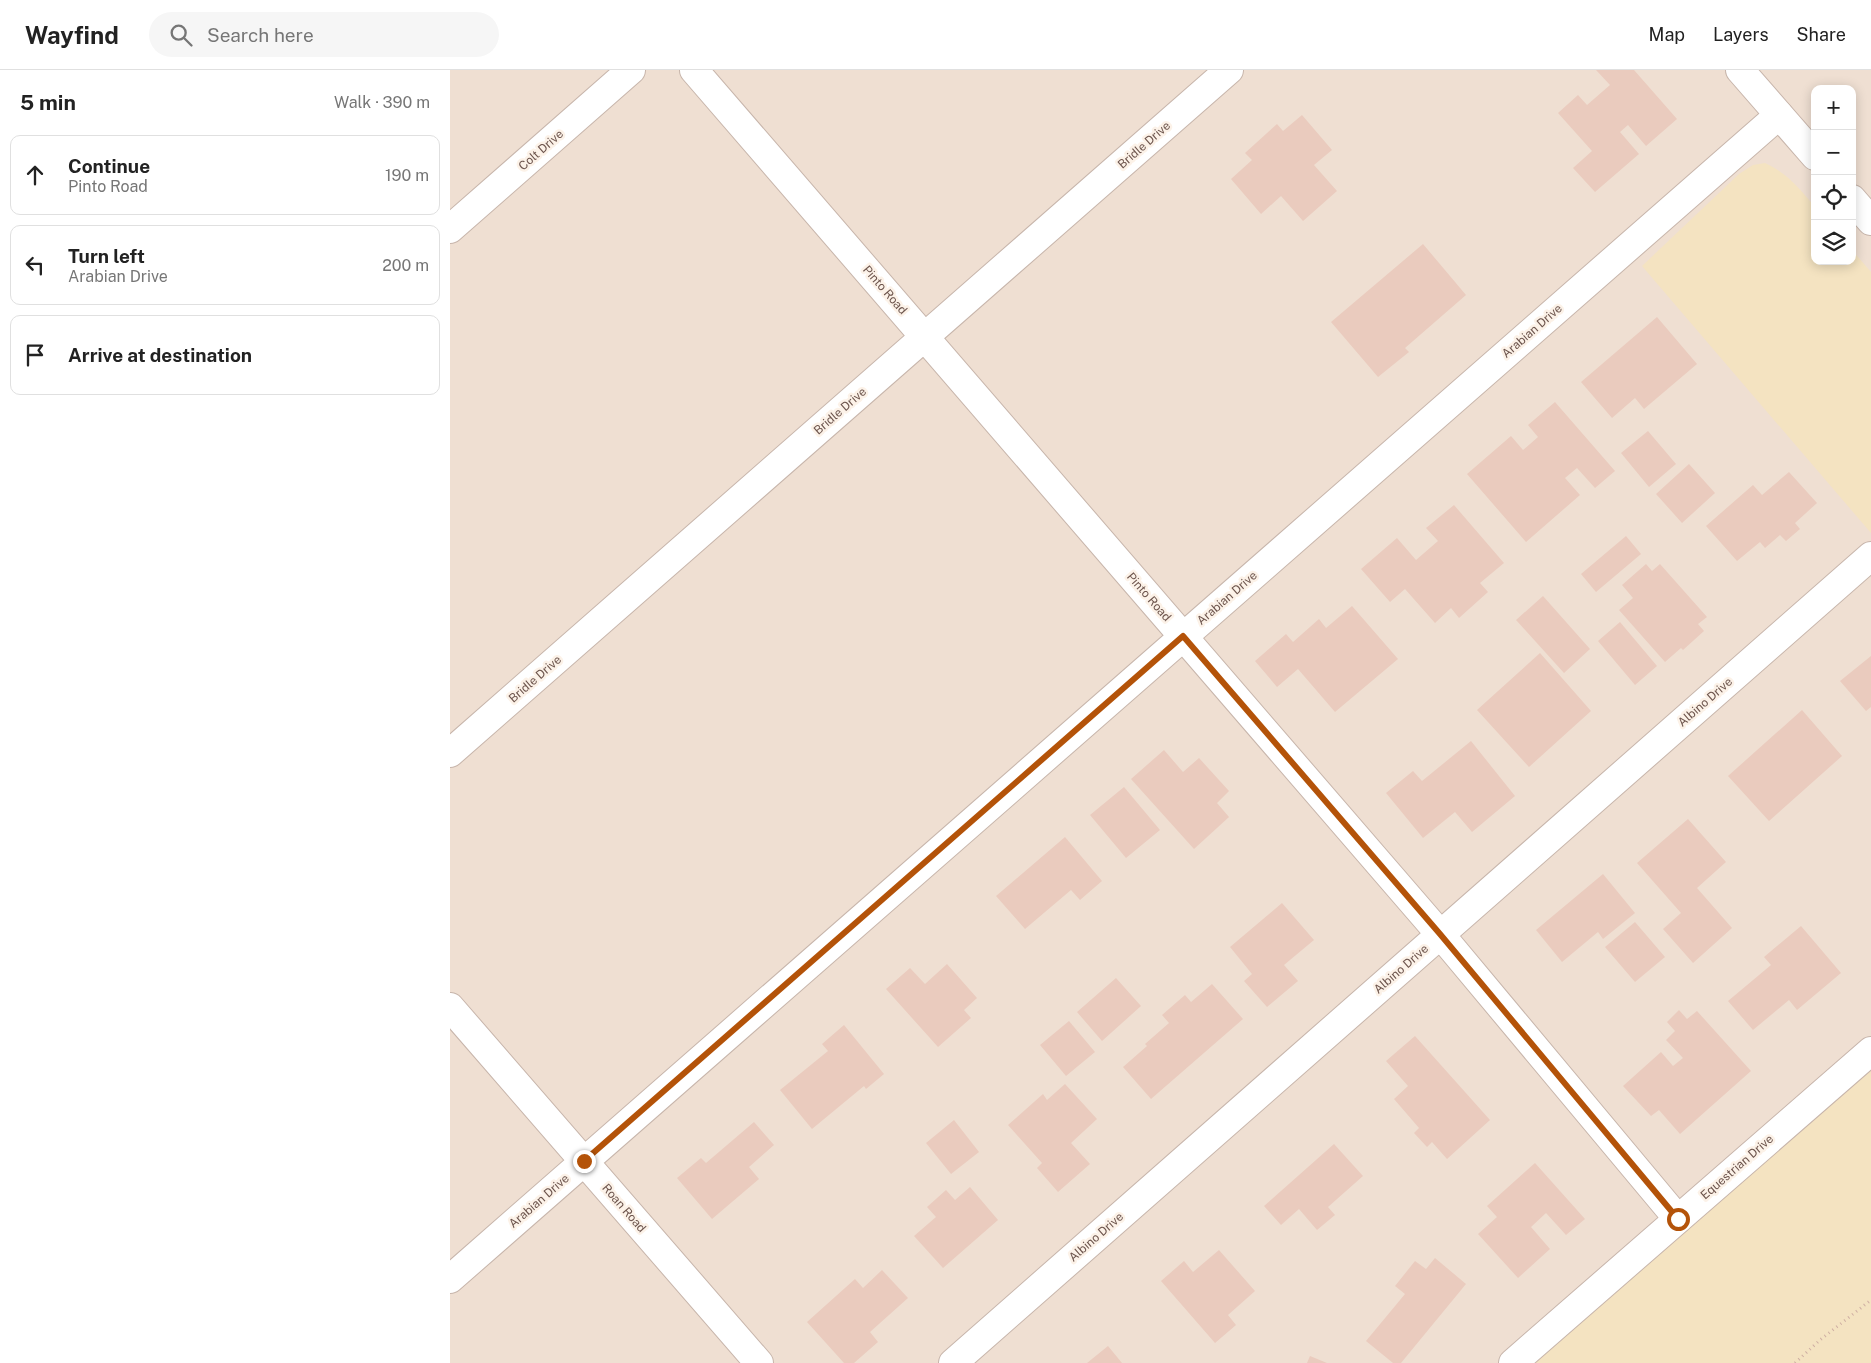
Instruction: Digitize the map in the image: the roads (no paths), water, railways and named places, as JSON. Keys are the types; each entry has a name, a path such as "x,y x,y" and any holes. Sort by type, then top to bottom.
{"street":[{"name":"Colt Drive","path":"450,229 631,70"},
{"name":"Pinto Road","path":"694,70 1440,934 1678,1219"},
{"name":"Bridle Drive","path":"450,753 1229,70"},
{"path":"1740,70 1811,151"},
{"name":"Arabian Drive","path":"450,1279 1779,115"},
{"path":"1856,204 1871,221"},
{"name":"Albino Drive","path":"952,1363 1871,556"},
{"name":"Roan Road","path":"450,1007 758,1363"},
{"name":"Equestrian Drive","path":"1512,1363 1871,1051"}]}
